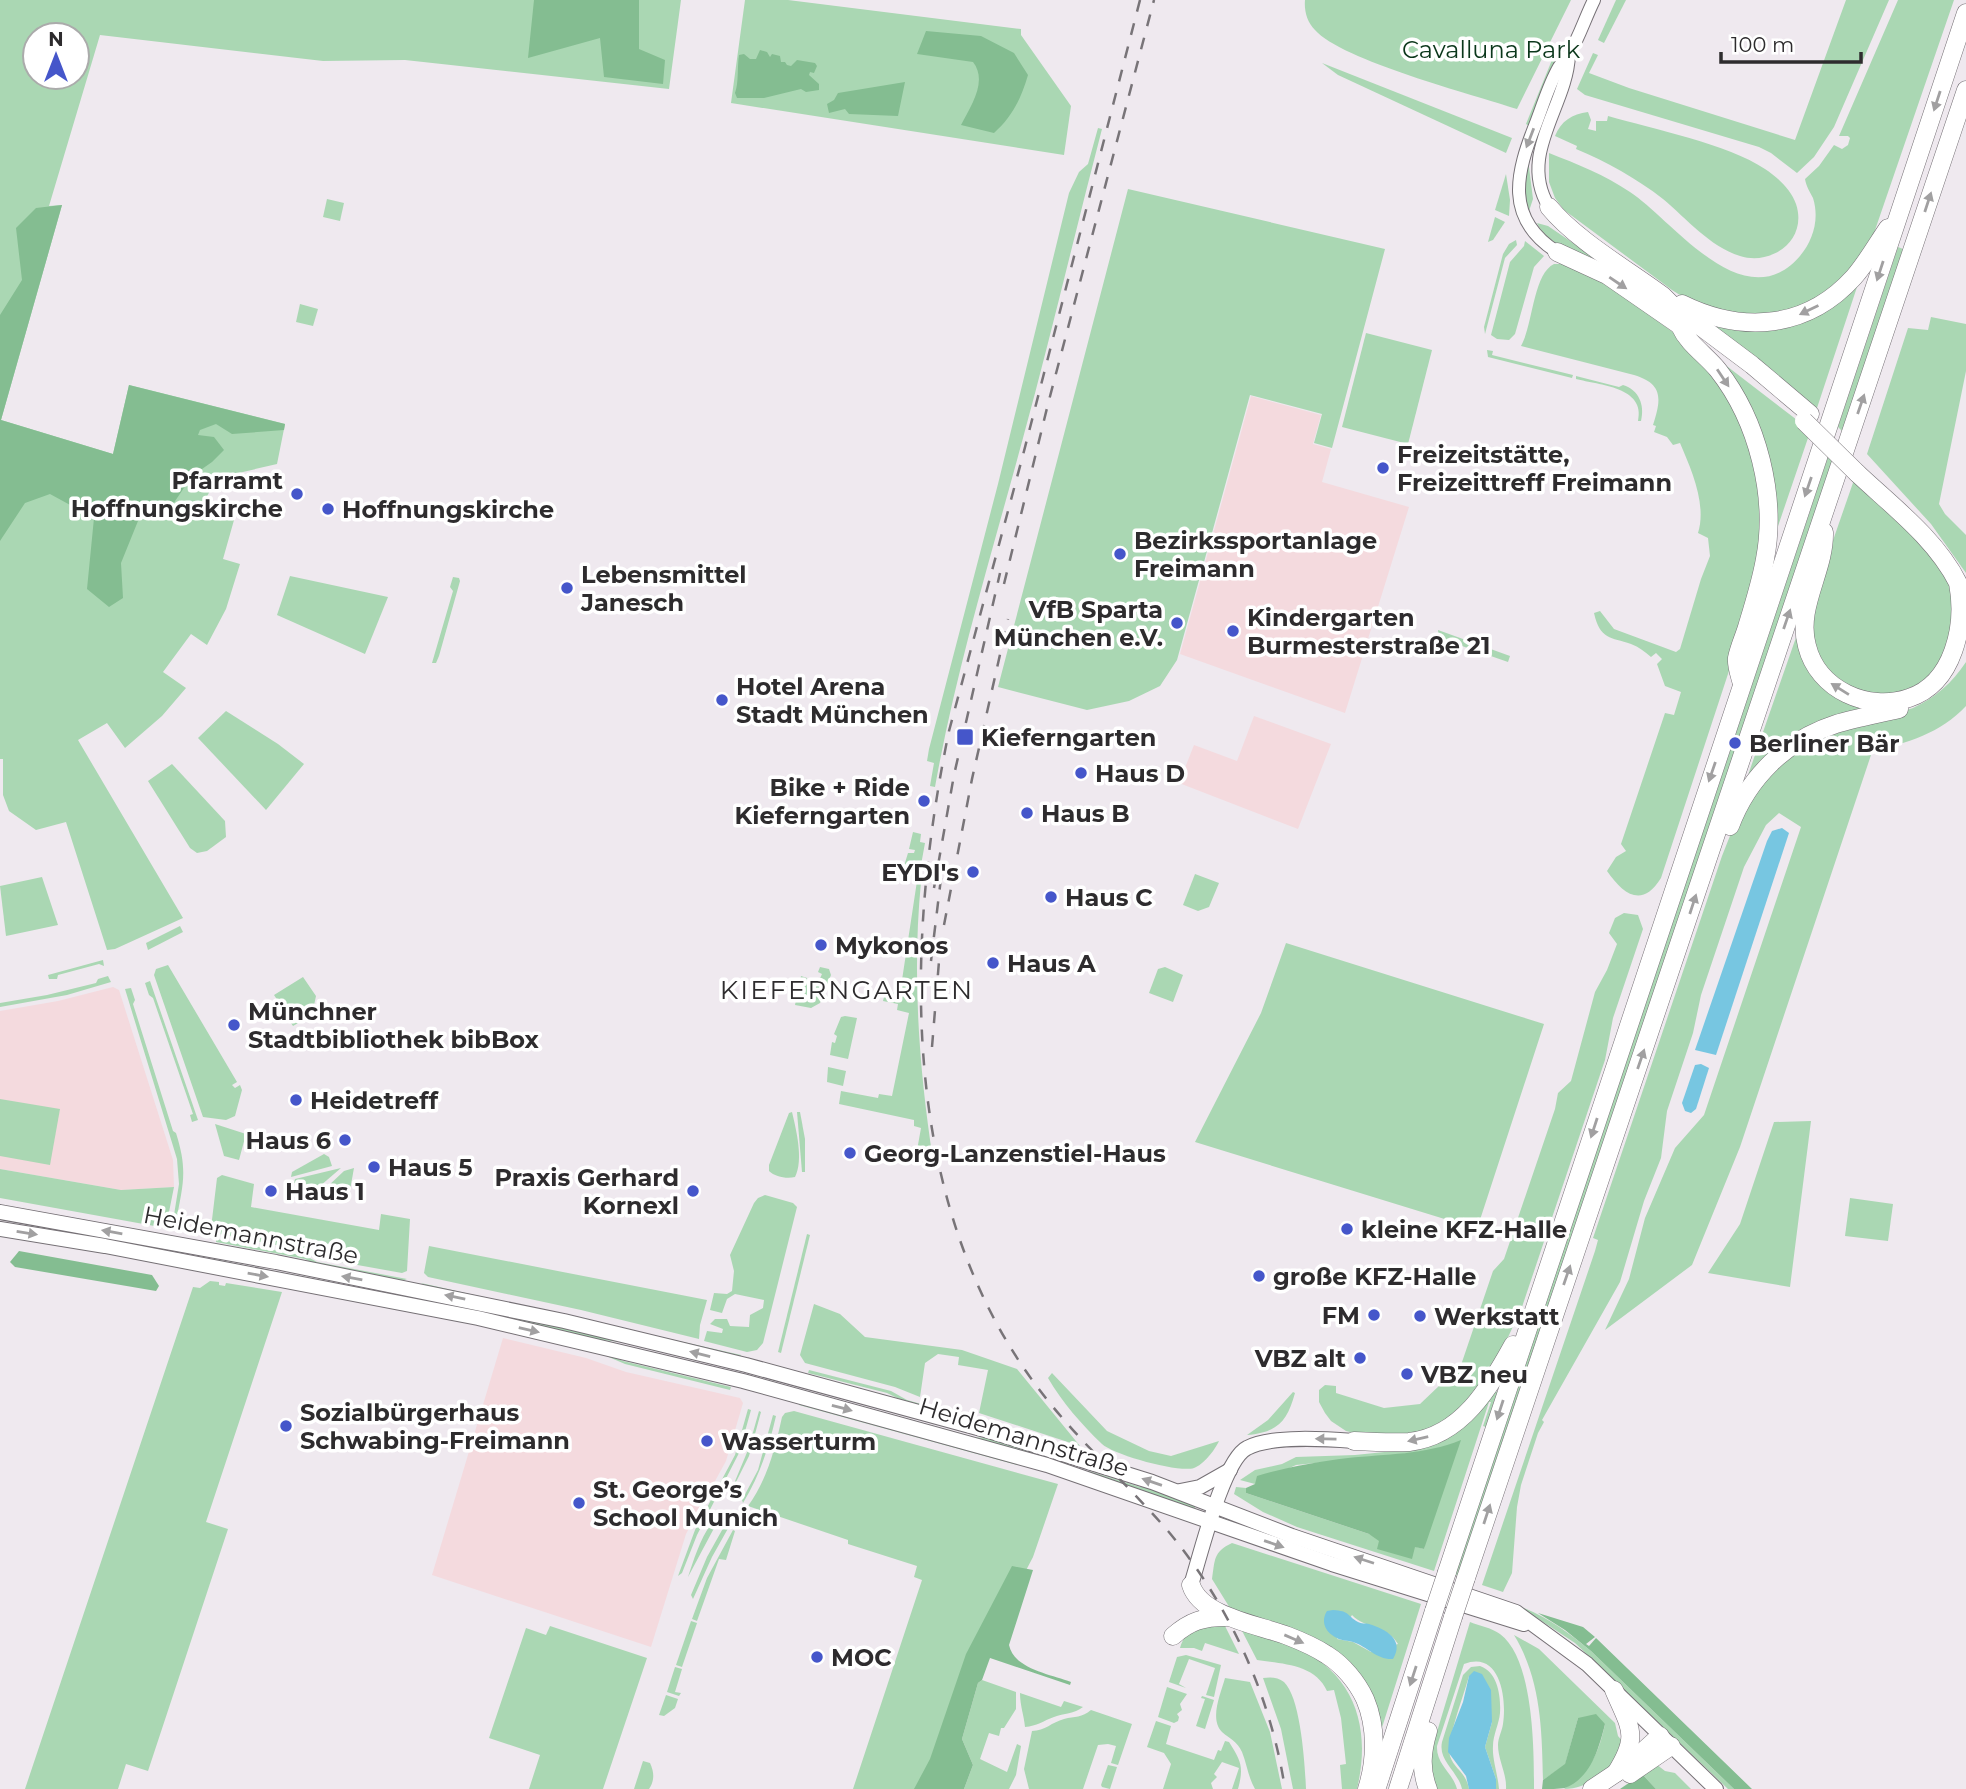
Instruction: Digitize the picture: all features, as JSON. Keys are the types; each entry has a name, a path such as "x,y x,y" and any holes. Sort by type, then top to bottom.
{"highway":[{"path":"1377,1789 1529,1322 1966,13"},
{"path":"1398,1789 1450,1625 1966,90"},
{"path":"1663,296 1696,311 1734,322 1768,323 1800,315 1826,301 1856,275 1901,206"},
{"path":"1549,207 1580,236 1752,365 1859,467 1933,532 1966,578"},
{"path":"1557,252 1607,275 1758,380 1807,418"},
{"path":"1680,326 1685,337 1720,372 1733,393 1754,438 1767,493 1769,514 1766,556 1760,587 1737,659 1742,684"},
{"path":"1823,515 1824,549 1807,601 1804,625 1806,646 1812,659 1829,683 1840,691 1869,702 1909,698 1924,691 1952,663 1960,647 1965,625 1959,586 1943,560 1859,467"},
{"path":"1704,869 1719,855 1747,789 1774,759 1814,732 1835,724 1897,709 1928,697 1950,679 1966,654"},
{"path":"1354,1441 1411,1441 1445,1429 1476,1402 1492,1382 1529,1322"},
{"path":"1191,1585 1198,1599 1229,1617 1287,1635 1328,1655 1354,1681 1370,1710 1373,1728 1374,1746 1367,1789"},
{"path":"1173,1636 1195,1620 1229,1617"},
{"path":"1428,1789 1422,1755 1450,1658 1450,1625"},
{"path":"1611,1781 1628,1752 1631,1740 1630,1729 1614,1690"},
{"path":"1592,1789 1611,1781 1665,1741"}],"main road":[{"name":"Heidemannstraße","path":"0,1212 276,1262 494,1306 746,1365 992,1432 1179,1491 1292,1536 1516,1612 1569,1649 1716,1789"},
{"name":"Heidemannstraße","path":"0,1229 105,1246 490,1321 743,1381 920,1429 1073,1475 1355,1572 1535,1627"},
{"path":"490,1321 494,1306"},
{"path":"1191,1585 1210,1521 1230,1470 1246,1448 1308,1439 1354,1441"},
{"path":"1073,1475 1080,1459"},
{"path":"1179,1491 1200,1488 1230,1470"}],"street":[{"path":"1557,252 1536,237 1526,222 1519,198 1519,173 1526,148 1558,68 1569,54 1594,0"},
{"path":"1549,207 1539,184 1539,153 1569,72 1569,54"}],"shaded area":[{"path":"1251,396 1321,415 1313,444 1331,449 1322,482 1409,507 1345,713 1180,654"},
{"path":"1254,716 1331,744 1298,829 1179,783 1194,745 1237,761"},
{"path":"113,987 119,990 173,1160 174,1187 121,1190 0,1169 0,1011 58,1001"},
{"name":"St. George’s School Munich","path":"503,1338 586,1358 626,1372 740,1398 743,1403 726,1461 686,1534 651,1647 432,1575"}],"green space":[{"path":"0,0 681,0 669,89 405,60 323,61 100,35 91,65 91,21 21,21 21,91 83,91 49,206 62,205 1,420 113,454 129,385 285,424 277,464 217,478 205,500 206,505 236,513 223,559 240,564 226,609 207,645 191,634 163,672 186,688 162,716 125,748 107,723 78,740 183,918 115,949 107,950 66,822 36,830 9,811 3,795 3,759 0,759"},
{"path":"534,0 639,0 639,49 665,60 663,84 604,77 600,38 528,58"},
{"path":"745,0 788,0 1021,29 1021,35 1071,106 1064,155 731,103"},
{"name":"Cavalluna Park","path":"1305,0 1571,0 1517,109 1410,76 1351,53 1329,41 1312,27"},
{"path":"1616,0 1626,0 1604,43 1598,40"},
{"path":"1846,0 1889,0 1834,127 1814,157 1797,173 1759,147 1585,95 1577,89 1593,53 1598,55 1589,73 1795,140"},
{"path":"1898,0 1954,0 1873,236 1849,272 1818,298 1800,307 1760,317 1730,316 1713,310 1672,290 1564,210 1555,198 1549,182 1549,153 1601,175 1630,192 1705,256 1727,269 1748,276 1770,276 1791,265 1804,251 1815,226 1815,207 1805,179 1819,166 1834,145 1842,149 1848,145 1848,136 1839,136"},
{"path":"926,31 981,36 1014,53 1028,75 1015,107 994,133 961,125 976,94 979,77 977,69 973,62 917,54"},
{"path":"760,50 767,52 770,57 772,54 780,56 781,62 791,66 797,60 815,63 817,66 814,73 810,72 809,75 819,84 819,90 806,92 801,89 764,98 737,98 735,93 739,55 744,54 750,59 756,59"},
{"path":"1556,50 1558,55 1529,126 1526,124"},
{"path":"1322,63 1512,138 1506,153 1338,75"},
{"path":"905,82 898,116 849,114 845,109 829,113 827,104 834,100 838,93"},
{"path":"1588,112 1591,120 1588,129 1596,131 1596,121 1607,121 1608,116 1711,145 1765,169 1791,193 1796,204 1797,229 1792,239 1785,247 1764,257 1740,256 1718,246 1642,184 1555,136 1560,126 1568,119"},
{"path":"1098,128 1102,129 964,655 935,787 930,786 934,763 927,761 929,749 998,484 1069,193 1079,172 1088,164"},
{"path":"1528,159 1533,199 1529,211 1524,192"},
{"path":"1506,174 1510,200 1509,216 1495,210"},
{"name":"Bezirkssportanlage Freimann","path":"1128,189 1385,249 1332,448 1314,443 1322,414 1250,395 1177,660 1160,686 1129,701 1087,710 998,687"},
{"path":"327,199 344,203 340,221 323,217"},
{"path":"62,205 1,420 113,454 129,385 285,424 284,430 232,434 216,424 200,430 198,435 214,437 224,450 192,476 169,510 138,521 121,563 123,598 109,607 87,589 94,518 50,494 25,503 0,541 0,315 22,280 16,228 36,208"},
{"path":"1495,217 1505,222 1493,240 1488,242"},
{"path":"1537,223 1548,226 1607,266 1558,245"},
{"path":"1516,240 1517,245 1505,258 1485,334 1484,327 1503,254 1509,244"},
{"path":"1525,241 1544,256 1534,267 1515,334 1509,340 1497,339 1491,335 1510,262"},
{"path":"1898,247 1903,249 1843,432 1838,427"},
{"path":"1554,264 1564,264 1602,281 1677,335 1716,374 1749,438 1765,510 1749,610 1661,878 1654,888 1640,895 1626,891 1607,871 1616,857 1626,851 1621,844 1665,713 1674,715 1681,692 1665,686 1657,664 1662,659 1656,653 1651,657 1634,645 1607,636 1596,622 1594,613 1600,611 1614,629 1676,652 1680,649 1710,556 1708,538 1698,533 1701,510 1699,499 1680,443 1673,445 1667,437 1654,432 1658,394 1651,383 1634,375 1521,346 1537,289 1547,270"},
{"path":"1858,284 1817,408 1698,322 1738,328"},
{"path":"300,304 318,309 313,326 296,322"},
{"path":"1931,317 1966,324 1966,371 1939,504 1966,535 1966,573 1931,524 1867,454 1908,328 1928,330"},
{"path":"1366,333 1432,350 1408,444 1342,427"},
{"path":"1702,347 1797,420 1795,423 1809,435 1775,535 1767,469"},
{"path":"1487,350 1493,351 1492,355 1573,375 1572,378 1488,357"},
{"path":"1576,376 1629,387 1637,394 1641,404 1641,421 1638,421 1639,410 1635,401 1628,394 1608,386 1576,379"},
{"path":"1829,454 1834,458 1459,1576 1455,1575"},
{"path":"1855,477 1908,528 1951,580 1958,634 1928,680 1888,697 1841,686 1812,648 1813,598"},
{"path":"290,576 388,597 365,654 277,615"},
{"path":"453,577 459,578 460,581 439,656 436,663 432,663 453,591 450,587"},
{"path":"1800,626 1803,650 1873,707 1842,719 1747,778"},
{"path":"1438,630 1510,656 1508,662 1439,638"},
{"path":"1966,662 1966,706 1956,716 1923,736 1872,752 1740,1147 1692,1265 1605,1330 1629,1279 1645,1218 1675,1148 1704,1115 1801,827 1779,813 1766,825 1744,867 1701,995 1693,1033 1667,1111 1661,1158 1644,1201 1620,1282 1542,1420 1544,1422 1521,1485 1512,1573 1503,1592 1482,1585 1595,1251 1598,1240 1593,1238 1722,856 1743,803 1801,745 1913,708 1943,689"},
{"path":"226,711 304,764 266,810 198,738"},
{"path":"172,764 225,821 226,837 207,851 197,853 190,848 148,781"},
{"path":"913,832 921,834 920,842 925,843 921,865 915,863 913,869 904,866 908,853 914,853 915,850 909,849"},
{"path":"1195,874 1219,883 1209,907 1198,911 1183,905"},
{"path":"42,877 58,925 6,936 0,886"},
{"path":"917,881 921,882 917,952 918,1021 933,1160 916,1156 921,1128 914,1126 914,1120 839,1104 841,1091 878,1098 879,1094 892,1096 909,1013 897,1010 898,1004 883,1001 884,997 897,991 902,980"},
{"path":"1624,913 1638,915 1643,929 1613,1018 1605,1060 1522,1307 1491,1374 1446,1423 1411,1435 1362,1435 1346,1431 1331,1421 1319,1402 1319,1390 1325,1385 1336,1386 1336,1393 1384,1408 1420,1404 1461,1365 1493,1271 1504,1259 1558,1093 1571,1081 1595,992 1617,944 1609,933 1615,918"},
{"path":"180,926 183,932 148,950 146,943"},
{"path":"1286,943 1544,1024 1477,1229 1195,1142 1261,1013"},
{"path":"103,960 104,966 99,964 58,975 57,979 49,979 48,975"},
{"path":"168,965 237,1082 232,1085 235,1088 240,1085 242,1090 235,1116 226,1120 203,1117 154,975 156,969"},
{"path":"820,967 829,969 831,975 820,1003 811,1008 795,1005 801,976 807,978 806,983 816,987 822,974 818,972"},
{"path":"1165,967 1183,975 1173,1002 1149,993 1158,969"},
{"path":"108,976 111,982 67,995 0,1007 0,1003 96,983 98,979"},
{"path":"303,977 316,996 312,1015 293,1026 289,1020 293,1017 283,999 278,1001 274,995"},
{"path":"150,981 198,1120 192,1122 190,1115 193,1114 153,998 149,995 145,983"},
{"path":"131,988 135,1000 133,1004 182,1158 182,1187 176,1222 173,1221 179,1184 177,1159 125,989"},
{"path":"841,1017 857,1018 848,1059 830,1055 832,1042 835,1043 837,1036 834,1034"},
{"path":"828,1067 846,1071 843,1086 827,1082"},
{"path":"0,1099 60,1109 50,1165 0,1156"},
{"path":"792,1112 799,1162 795,1177 785,1178 769,1171 769,1165 789,1113"},
{"path":"797,1112 800,1112 805,1139 805,1172 802,1172"},
{"path":"1811,1121 1790,1287 1708,1273 1740,1224 1774,1122"},
{"path":"215,1124 246,1134 239,1160 224,1156"},
{"path":"324,1154 329,1157 332,1166 291,1177 292,1172"},
{"path":"341,1168 320,1186 294,1183 295,1179"},
{"path":"354,1168 350,1190 327,1187 344,1171"},
{"path":"0,1169 121,1190 174,1187 167,1222 160,1227 0,1198"},
{"path":"222,1175 254,1184 251,1207 379,1230 381,1214 410,1219 407,1271 402,1273 324,1259 307,1251 214,1233 211,1228 217,1178"},
{"path":"765,1195 793,1203 797,1207 763,1343 757,1350 747,1352 704,1341 707,1331 722,1333 723,1329 710,1324 715,1319 727,1319 730,1326 749,1327 750,1315 763,1308 764,1300 735,1294 727,1299 722,1313 710,1310 714,1293 727,1294 732,1291 734,1271 730,1255 754,1203"},
{"path":"1850,1198 1893,1204 1888,1241 1845,1236"},
{"path":"807,1234 810,1235 781,1353 778,1352"},
{"path":"216,1239 407,1279 402,1281 316,1265 305,1259 216,1242"},
{"path":"429,1246 707,1300 699,1339 428,1277 424,1273"},
{"path":"19,1251 152,1275 159,1286 156,1291 15,1267 10,1262"},
{"path":"213,1259 483,1312 212,1262"},
{"path":"210,1281 225,1286 226,1283 282,1292 206,1522 228,1529 148,1771 126,1764 118,1789 25,1789 193,1287 200,1288"},
{"path":"421,1283 741,1355 740,1358"},
{"path":"814,1304 840,1314 865,1337 962,1350 1017,1369 1080,1446 979,1413 988,1370 958,1365 959,1357 938,1354 925,1363 920,1397 895,1387 805,1363 800,1355"},
{"path":"500,1315 531,1319 738,1367 737,1370 630,1343 593,1339 499,1318"},
{"path":"605,1353 623,1361 731,1387 730,1390 625,1364 604,1355"},
{"path":"809,1370 891,1391 907,1400 949,1412 947,1414 907,1403 887,1393 808,1373"},
{"path":"1052,1373 1107,1431 1149,1451 1171,1456 1219,1441 1201,1464 1186,1469 1161,1466 1119,1453 1102,1444 1073,1413 1048,1378"},
{"path":"803,1390 974,1437 993,1439 1067,1462 1066,1465 802,1394"},
{"path":"1494,1391 1498,1392 1486,1427 1483,1426 1489,1402 1434,1571 1297,1527 1263,1512 1234,1494 1236,1487 1246,1488 1246,1493 1369,1534 1424,1549 1443,1447 1422,1452 1296,1465 1255,1484 1240,1480 1255,1470 1282,1464 1296,1457 1404,1450"},
{"path":"1293,1392 1295,1393 1289,1411 1280,1423 1267,1431 1247,1435 1268,1420"},
{"path":"800,1402 1018,1462 1017,1465 799,1405"},
{"path":"748,1409 751,1410 739,1453 697,1535 682,1573 678,1576 695,1530 735,1455"},
{"path":"759,1411 761,1412 749,1456 728,1498 748,1450"},
{"path":"794,1411 1058,1484 1033,1557 967,1683 931,1789 853,1789 922,1580 914,1577 917,1566 848,1544 848,1540 748,1506 765,1475 782,1417 785,1413"},
{"path":"773,1415 776,1416 767,1450 754,1482 743,1503 742,1500 758,1470"},
{"path":"1461,1440 1424,1549 1415,1547 1412,1559 1377,1549 1379,1541 1369,1534 1246,1493 1246,1488 1255,1484 1257,1476 1279,1470 1336,1460 1419,1451"},
{"path":"1089,1471 1140,1487 1151,1486 1197,1504 1194,1509 1183,1506 1088,1474"},
{"path":"720,1514 720,1517 688,1577 704,1535"},
{"path":"731,1514 735,1516 693,1599 691,1595 707,1557"},
{"path":"733,1530 735,1531 726,1560 719,1559 697,1621 692,1619 707,1578"},
{"path":"1232,1543 1421,1604 1379,1737 1351,1668 1233,1613 1212,1579 1218,1553","holes":["1352,1615 1388,1633 1398,1644 1371,1652 1353,1642 1337,1639"]},
{"path":"1012,1566 1033,1570 1009,1645 1012,1653 1025,1665 1071,1682 1070,1685 990,1658 982,1680 978,1683 962,1739 973,1765 964,1789 914,1789 930,1759 966,1654"},
{"path":"1504,1602 1539,1615 1591,1651 1734,1789 1728,1789 1575,1643 1531,1614"},
{"path":"1538,1613 1583,1627 1595,1637 1586,1644 1589,1646 1596,1638 1752,1789 1734,1789 1591,1651"},
{"path":"691,1621 697,1623 682,1667 676,1665"},
{"path":"1223,1622 1239,1654 1205,1643 1202,1651 1180,1648 1191,1631"},
{"path":"1470,1622 1500,1634 1511,1646 1520,1663 1530,1707 1534,1789 1506,1789 1498,1745 1504,1713 1502,1690 1493,1670 1476,1661 1464,1664 1437,1746 1439,1758 1457,1789 1437,1789 1432,1767 1433,1745"},
{"path":"550,1626 647,1658 603,1789 529,1789 540,1755 489,1738 526,1628 546,1635"},
{"path":"1240,1627 1286,1641 1313,1656 1344,1686 1353,1703 1362,1743 1357,1789 1342,1789 1340,1765 1346,1764 1341,1718 1334,1690 1327,1691 1315,1675 1306,1670 1257,1660"},
{"path":"1514,1635 1539,1649 1615,1723 1618,1736 1623,1742 1622,1757 1588,1783 1564,1789 1581,1775 1592,1761 1605,1724 1578,1718 1565,1765 1543,1780 1541,1724 1535,1687 1530,1669"},
{"path":"1186,1655 1221,1665 1214,1697 1206,1695 1215,1668 1189,1659 1179,1684 1186,1688 1169,1682 1177,1657"},
{"path":"1480,1666 1495,1679 1499,1693 1500,1713 1493,1751 1499,1789 1496,1789 1496,1779 1485,1747 1492,1722 1469,1676 1449,1749 1452,1760 1465,1778 1469,1789 1462,1789 1442,1749 1463,1675 1471,1667"},
{"path":"675,1667 682,1669 675,1692 681,1693 679,1696 667,1692"},
{"path":"1225,1678 1250,1682 1270,1732 1282,1789 1255,1789 1240,1748 1218,1727 1217,1706"},
{"path":"1263,1678 1279,1679 1290,1690 1301,1733 1306,1789 1293,1789 1281,1729"},
{"path":"982,1680 1016,1692 1016,1709 1004,1728 1001,1728 999,1736 989,1733 980,1759 1007,1772 1017,1744 1021,1746 1016,1775 1009,1789 964,1789 973,1765 962,1739 978,1683"},
{"path":"1167,1687 1187,1694 1180,1704 1182,1710 1177,1714 1178,1721 1174,1723 1158,1717"},
{"path":"1020,1693 1061,1707 1064,1701 1083,1707 1025,1727"},
{"path":"666,1695 678,1699 675,1708 664,1716 659,1715"},
{"path":"1202,1696 1214,1700 1205,1729 1196,1726 1205,1699 1201,1698"},
{"path":"1091,1710 1132,1724 1118,1765 1111,1763 1116,1746 1098,1745 1083,1789 1029,1789 1024,1769 1032,1731 1041,1730 1064,1719 1081,1716"},
{"path":"1596,1714 1605,1724 1597,1752 1588,1770 1565,1788 1542,1789 1543,1780 1565,1764 1578,1718"},
{"path":"1156,1721 1171,1726 1166,1744 1214,1760 1225,1741 1229,1742 1240,1764 1238,1789 1232,1789 1239,1768 1222,1762 1214,1774 1217,1777 1211,1783 1213,1789 1163,1789 1171,1764 1164,1753 1147,1747"},
{"path":"643,1761 650,1763 652,1782 649,1789 634,1789"},
{"path":"1656,1764 1665,1771 1675,1773 1691,1789 1656,1789 1642,1774"},
{"path":"1108,1765 1117,1767 1110,1789 1101,1785"},
{"path":"1642,1774 1656,1789 1620,1789"}],"water":[{"path":"1782,828 1789,833 1716,1055 1695,1050 1767,841 1772,831"},
{"path":"1701,1064 1709,1068 1696,1109 1691,1113 1685,1111 1682,1103 1695,1065"},
{"path":"1327,1611 1345,1612 1359,1623 1375,1626 1392,1636 1397,1646 1393,1659 1377,1655 1330,1633 1325,1627 1324,1619"},
{"path":"1474,1671 1482,1674 1491,1690 1492,1722 1485,1747 1496,1779 1496,1789 1469,1789 1466,1776 1448,1752 1449,1738 1463,1702 1469,1676"}],"railway":[{"path":"1140,0 949,731 934,816 924,903 921,992 925,1080 939,1167 964,1250 1000,1329 1049,1402 1168,1531 1210,1589 1244,1652 1258,1686 1278,1754 1285,1789"},
{"path":"1004,584 1048,404 1154,0"},
{"path":"934,888 954,775 1000,573"},
{"path":"944,925 972,779 1008,619"},
{"path":"931,961 941,878"},
{"path":"932,1047 940,949"}],"place":[{"name":"Freizeitstätte, Freizeittreff Freimann","path":"1383,468"},
{"name":"Pfarramt Hoffnungskirche","path":"297,494"},
{"name":"Hoffnungskirche","path":"328,509"},
{"name":"Bezirkssportanlage Freimann","path":"1120,554"},
{"name":"Lebensmittel Janesch","path":"567,588"},
{"name":"VfB Sparta München e.V.","path":"1177,623"},
{"name":"Kindergarten Burmesterstraße 21","path":"1233,631"},
{"name":"Hotel Arena Stadt München","path":"722,700"},
{"name":"Kieferngarten","path":"965,737"},
{"name":"Berliner Bär","path":"1735,743"},
{"name":"Haus D","path":"1081,773"},
{"name":"Bike + Ride Kieferngarten","path":"924,801"},
{"name":"Haus B","path":"1027,813"},
{"name":"EYDI's","path":"973,872"},
{"name":"Haus C","path":"1051,897"},
{"name":"Mykonos","path":"821,945"},
{"name":"Haus A","path":"993,963"},
{"name":"Münchner Stadtbibliothek bibBox","path":"234,1025"},
{"name":"Heidetreff","path":"296,1100"},
{"name":"Haus 6","path":"345,1140"},
{"name":"Georg-Lanzenstiel-Haus","path":"850,1153"},
{"name":"Haus 5","path":"374,1167"},
{"name":"Haus 1","path":"271,1191"},
{"name":"Praxis Gerhard Kornexl","path":"693,1191"},
{"name":"kleine KFZ-Halle","path":"1347,1229"},
{"name":"große KFZ-Halle","path":"1259,1276"},
{"name":"FM","path":"1374,1315"},
{"name":"Werkstatt","path":"1420,1316"},
{"name":"VBZ alt","path":"1360,1358"},
{"name":"VBZ neu","path":"1407,1374"},
{"name":"Sozialbürgerhaus Schwabing-Freimann","path":"286,1426"},
{"name":"Wasserturm","path":"707,1441"},
{"name":"St. George’s School Munich","path":"579,1503"},
{"name":"MOC","path":"817,1657"}],"district":[{"name":"KIEFERNGARTEN","path":"847,990"}]}
